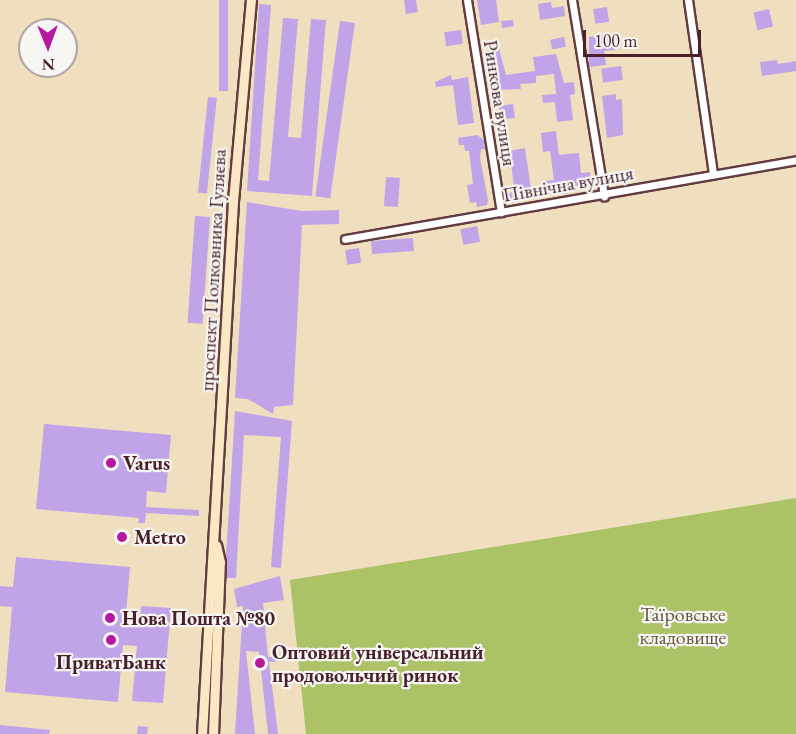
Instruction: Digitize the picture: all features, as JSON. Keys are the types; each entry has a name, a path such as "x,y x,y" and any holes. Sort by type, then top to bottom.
{"main road":[{"name":"проспект Полковника Гуляєва","path":"202,734 210,561 215,543 233,201 251,0"},
{"name":"проспект Полковника Гуляєва","path":"213,734 220,562 215,543"}],"street":[{"name":"Ринкова вулиця","path":"467,0 501,212"},
{"path":"572,0 604,196"},
{"path":"688,0 712,174"},
{"name":"Північна вулиця","path":"345,239 604,196 796,160"}],"green space":[{"name":"Таїровське кладовище","path":"796,498 796,734 306,734 290,580"}],"building":[{"path":"219,0 228,0 228,91 219,91"},
{"path":"404,0 416,0 418,12 406,14"},
{"path":"477,0 496,0 499,22 481,25"},
{"path":"551,2 552,8 564,6 565,16 540,20 538,4"},
{"path":"259,4 271,5 258,180 269,181 283,18 298,19 288,137 301,138 311,19 326,20 312,196 247,191"},
{"path":"607,7 609,22 595,24 593,9"},
{"path":"769,9 773,27 757,30 753,13"},
{"path":"513,20 514,26 502,28 501,21"},
{"path":"340,21 355,23 330,198 315,196"},
{"path":"461,30 463,44 446,46 444,32"},
{"path":"613,34 615,50 604,51 606,65 589,67 589,37"},
{"path":"564,37 566,47 552,49 550,40"},
{"path":"499,49 506,75 535,71 533,57 556,54 564,83 574,82 575,94 570,95 573,120 557,122 555,102 543,103 542,95 556,94 554,74 536,76 536,83 520,84 521,89 492,90 487,51"},
{"path":"777,60 778,64 796,61 796,71 762,76 760,62"},
{"path":"621,66 623,80 603,83 601,69"},
{"path":"451,75 452,80 468,77 474,123 458,125 453,85 436,87 435,82"},
{"path":"616,94 616,100 622,99 623,135 607,138 602,96"},
{"path":"208,97 217,98 207,193 198,192"},
{"path":"513,104 515,118 501,120 499,106"},
{"path":"556,131 559,155 579,153 581,173 590,172 591,183 573,186 567,189 568,194 543,194 509,202 507,193 515,192 509,151 525,148 531,189 545,187 544,181 554,180 550,151 543,152 541,133"},
{"path":"477,135 484,140 485,149 481,149 480,158 488,200 487,205 477,207 476,202 470,203 467,185 473,184 469,151 465,151 464,145 459,145 458,138"},
{"path":"386,177 400,178 398,207 384,206"},
{"path":"247,202 302,211 339,210 339,224 302,225 293,405 274,407 273,414 248,399 235,398"},
{"path":"195,216 210,217 202,324 188,323"},
{"path":"477,226 480,242 463,245 460,229"},
{"path":"413,238 414,251 372,254 371,241"},
{"path":"359,248 361,263 347,265 345,250"},
{"path":"235,411 292,421 281,568 271,567 281,437 244,435 236,578 226,578 226,557"},
{"path":"44,424 171,435 166,493 147,491 146,507 199,510 199,516 146,513 145,523 138,523 139,518 36,509"},
{"name":"Metro","path":"16,557 130,567 125,626 140,627 141,606 171,608 163,703 132,701 137,646 123,645 118,702 5,692 12,607 0,606 0,586 13,587"},
{"path":"280,576 284,600 263,603 268,657 283,655 283,661 269,662 278,734 268,734 259,652 246,651 255,734 235,734 243,606 237,607 234,589"},
{"path":"0,725 50,730 49,734 0,734"},
{"path":"138,726 148,727 147,734 137,734"}],"place":[{"name":"Varus","path":"111,463"},
{"name":"Metro","path":"122,537"},
{"name":"Нова Пошта №80","path":"110,618"},
{"name":"ПриватБанк","path":"111,640"},
{"name":"Оптовий універсальний продовольчий ринок","path":"260,663"}]}
